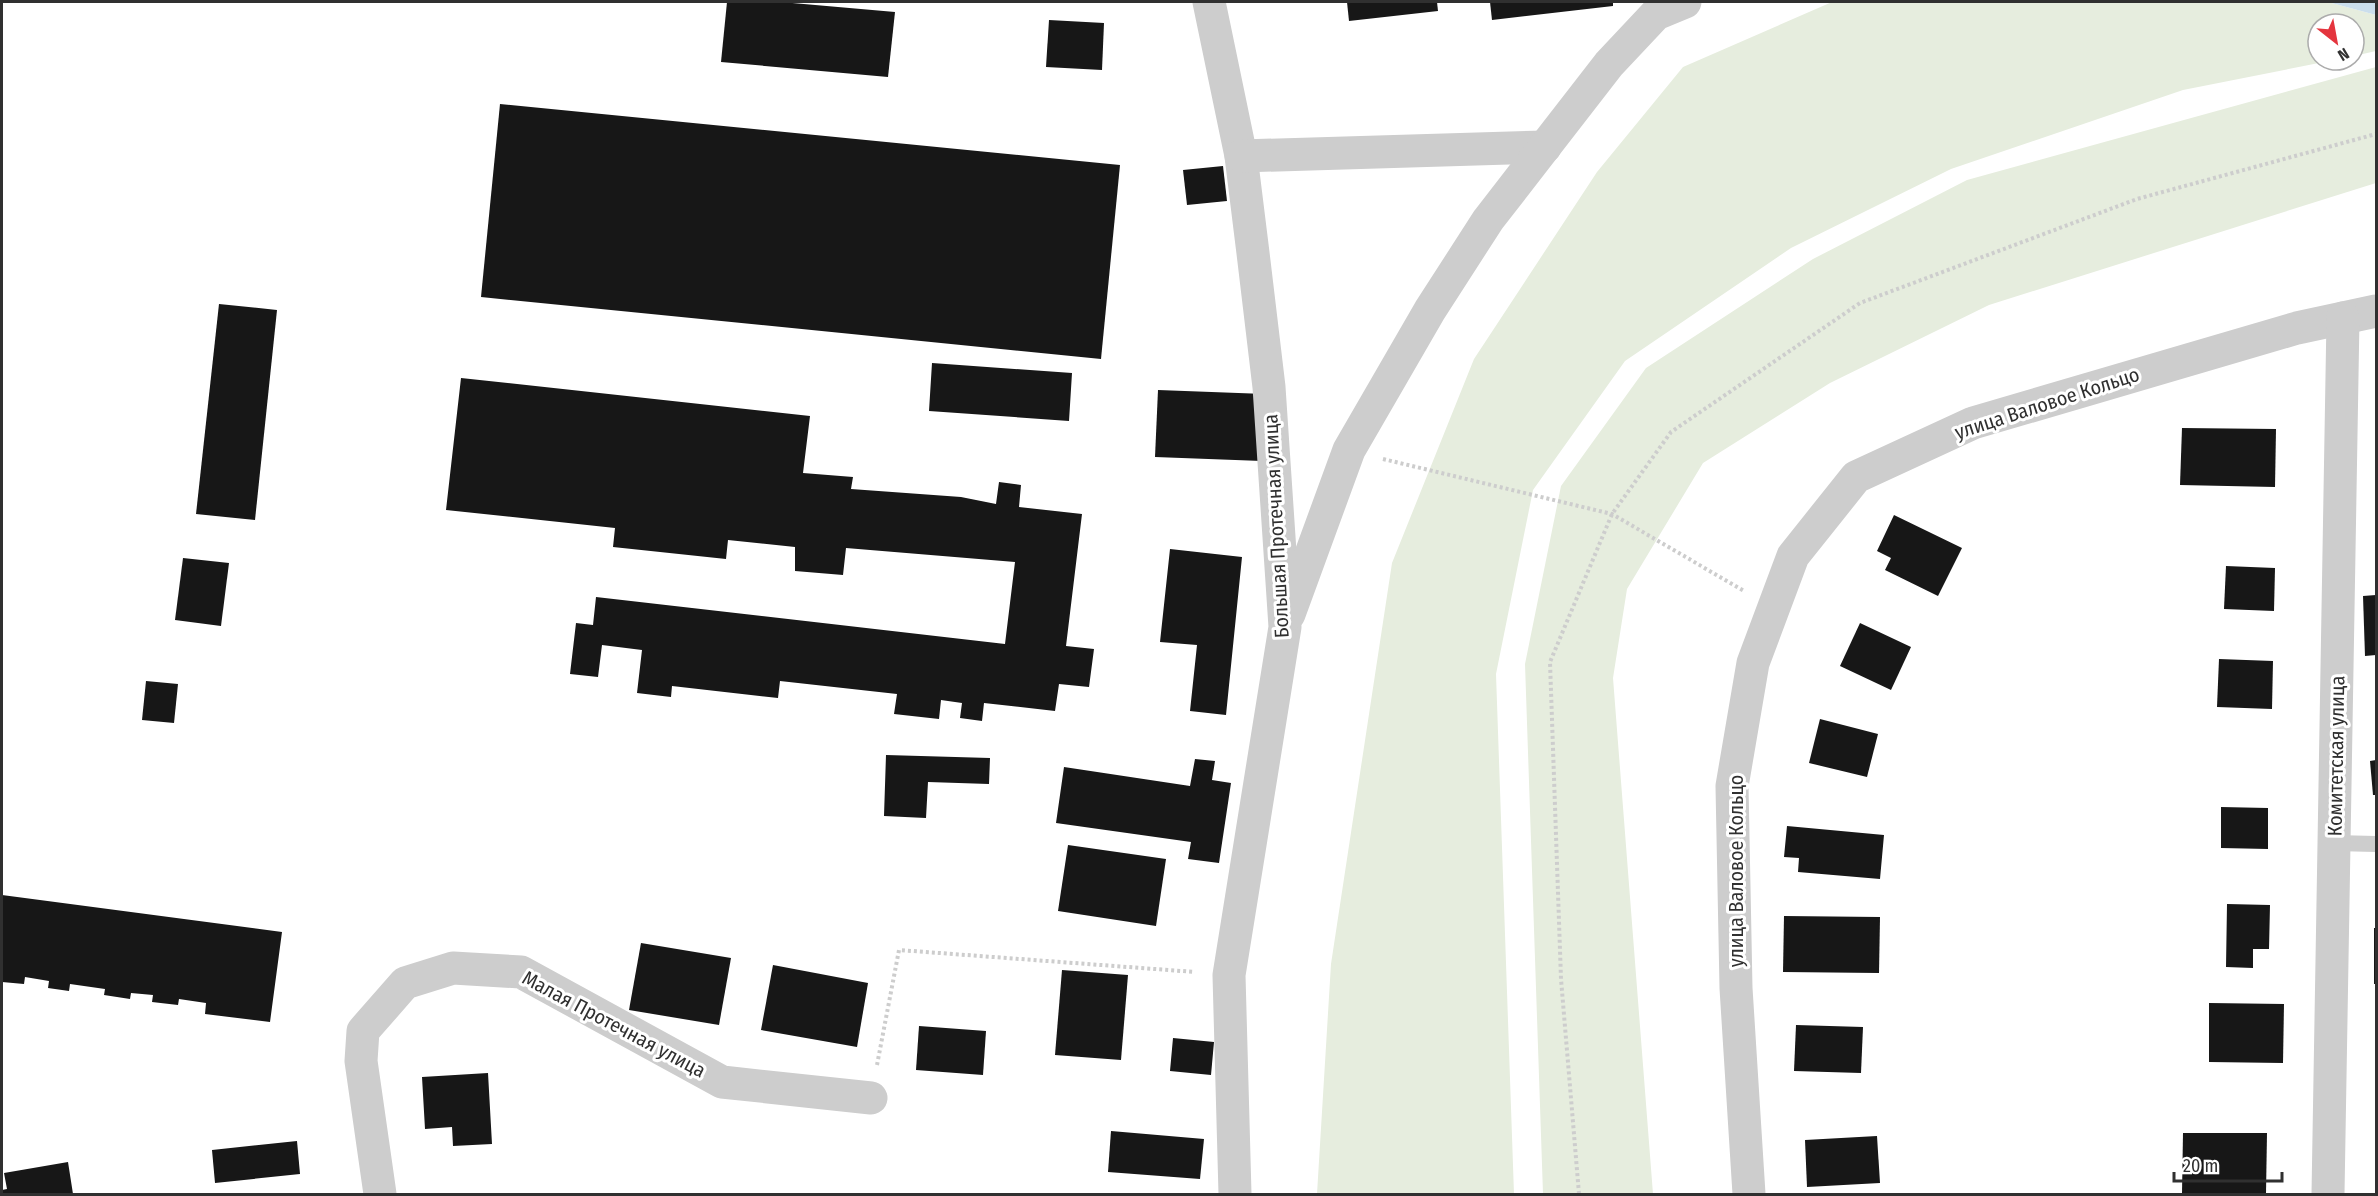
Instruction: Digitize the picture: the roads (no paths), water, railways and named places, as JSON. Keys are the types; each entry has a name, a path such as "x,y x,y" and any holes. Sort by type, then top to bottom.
{"street":[{"name":"Большая Протечная улица","path":"1209,2 1241,156 1269,387 1285,627 1229,975 1235,1194"},
{"path":"1285,627 1349,450 1436,300 1488,220 1609,64 1656,14 1685,2"},
{"path":"1241,156 1545,147"},
{"name":"улица Валовое Кольцо","path":"1749,1194 1737,988 1732,786 1753,663 1793,556 1856,477 1973,423 2297,328 2376,311"},
{"name":"Комитетская улица","path":"2328,1194 2343,318"},
{"name":"Малая Протечная улица","path":"380,1194 361,1061 363,1030 405,983 453,968 521,972 722,1082 871,1098"}],"lane":[{"path":"2334,843 2376,844"}],"water":[{"path":"2328,2 2376,2 2376,15"}]}
